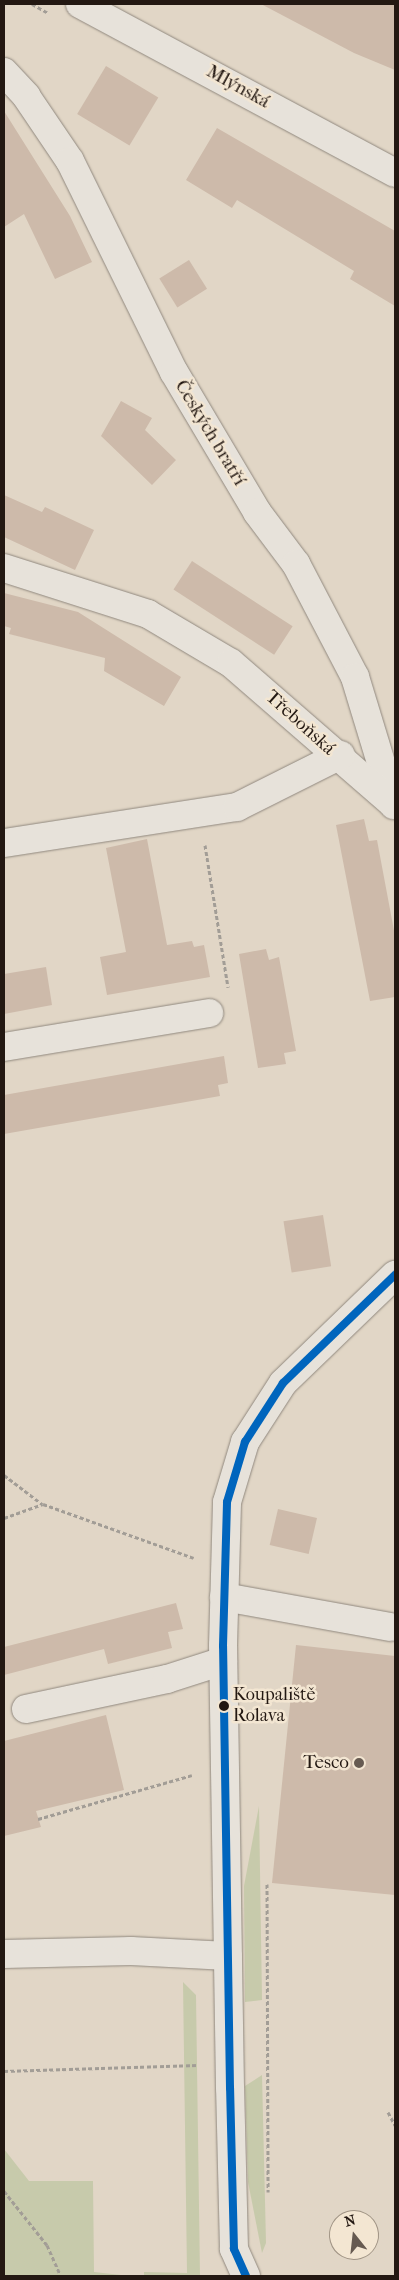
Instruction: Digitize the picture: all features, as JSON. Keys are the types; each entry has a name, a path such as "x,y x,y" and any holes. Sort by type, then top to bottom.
{"street":[{"name":"Mlýnská","path":"80,4 395,173"},
{"name":"Českých bratří","path":"4,72 26,96 70,161 174,372 257,512 296,564 355,677 395,806"},
{"name":"Třeboňská","path":"4,568 148,614 231,663 341,755 237,807 4,843"},
{"name":"Českých bratří","path":"341,755 395,806"},
{"path":"4,1047 208,1013"},
{"path":"246,2276 234,2249 223,1661 226,1502 245,1442 283,1383 395,1274"},
{"path":"224,1598 390,1627"},
{"path":"26,1709 167,1679 223,1661"},
{"path":"4,1954 131,1951 228,1956"}],"path":[{"path":"200,812 230,994 208,1013"},
{"path":"4,1475 43,1504 225,1570"},
{"path":"4,1518 43,1504"},
{"path":"38,1818 202,1772"},
{"path":"266,1884 268,2200"},
{"path":"4,2071 204,2065"},
{"path":"388,2112 395,2125"},
{"path":"4,2191 46,2245 61,2276"}],"green space":[{"path":"259,1806 262,2000 245,2002 244,1886"},
{"path":"183,1982 196,1995 200,2276 144,2276 144,2272 187,2273"},
{"path":"262,2075 266,2243 262,2253 248,2182 245,2086"},
{"path":"4,2149 29,2181 93,2181 94,2272 130,2276 4,2276"}],"building":[{"path":"261,4 395,4 395,70 354,53"},
{"path":"106,66 158,97 129,145 77,114"},
{"path":"4,111 70,216 92,262 55,279 24,214 4,227"},
{"path":"217,128 395,231 395,306 350,279 354,271 237,200 232,208 186,180"},
{"path":"189,260 207,289 177,307 159,279"},
{"path":"121,401 152,418 145,430 176,460 152,485 101,436"},
{"path":"4,495 42,512 45,507 94,530 75,570 4,537"},
{"path":"192,561 293,626 274,655 173,590"},
{"path":"4,593 78,612 181,677 164,706 104,671 105,658 9,634 11,628 4,626"},
{"path":"364,819 369,841 377,840 395,936 395,997 370,1001 336,825"},
{"path":"147,839 167,945 192,941 194,947 204,945 210,977 107,995 100,957 126,952 106,848"},
{"path":"266,949 269,960 279,957 296,1051 284,1053 286,1064 258,1068 239,954"},
{"path":"46,967 52,1005 4,1014 4,974"},
{"path":"224,1056 228,1083 218,1085 220,1096 4,1134 4,1095"},
{"path":"323,1215 331,1266 292,1273 283,1221"},
{"path":"278,1509 317,1518 309,1554 270,1545"},
{"path":"176,1603 183,1629 168,1632 172,1648 108,1664 104,1649 4,1675 4,1647"},
{"path":"296,1645 395,1656 395,1895 272,1883"},
{"path":"106,1715 124,1790 36,1811 41,1827 4,1836 4,1741"}],"transit line":[{"path":"246,2276 234,2249 230,2088 223,1646 227,1502 245,1442 283,1383 395,1275"}],"place":[{"name":"Koupaliště Rolava","path":"224,1706"},
{"name":"Tesco","path":"359,1763"}]}
